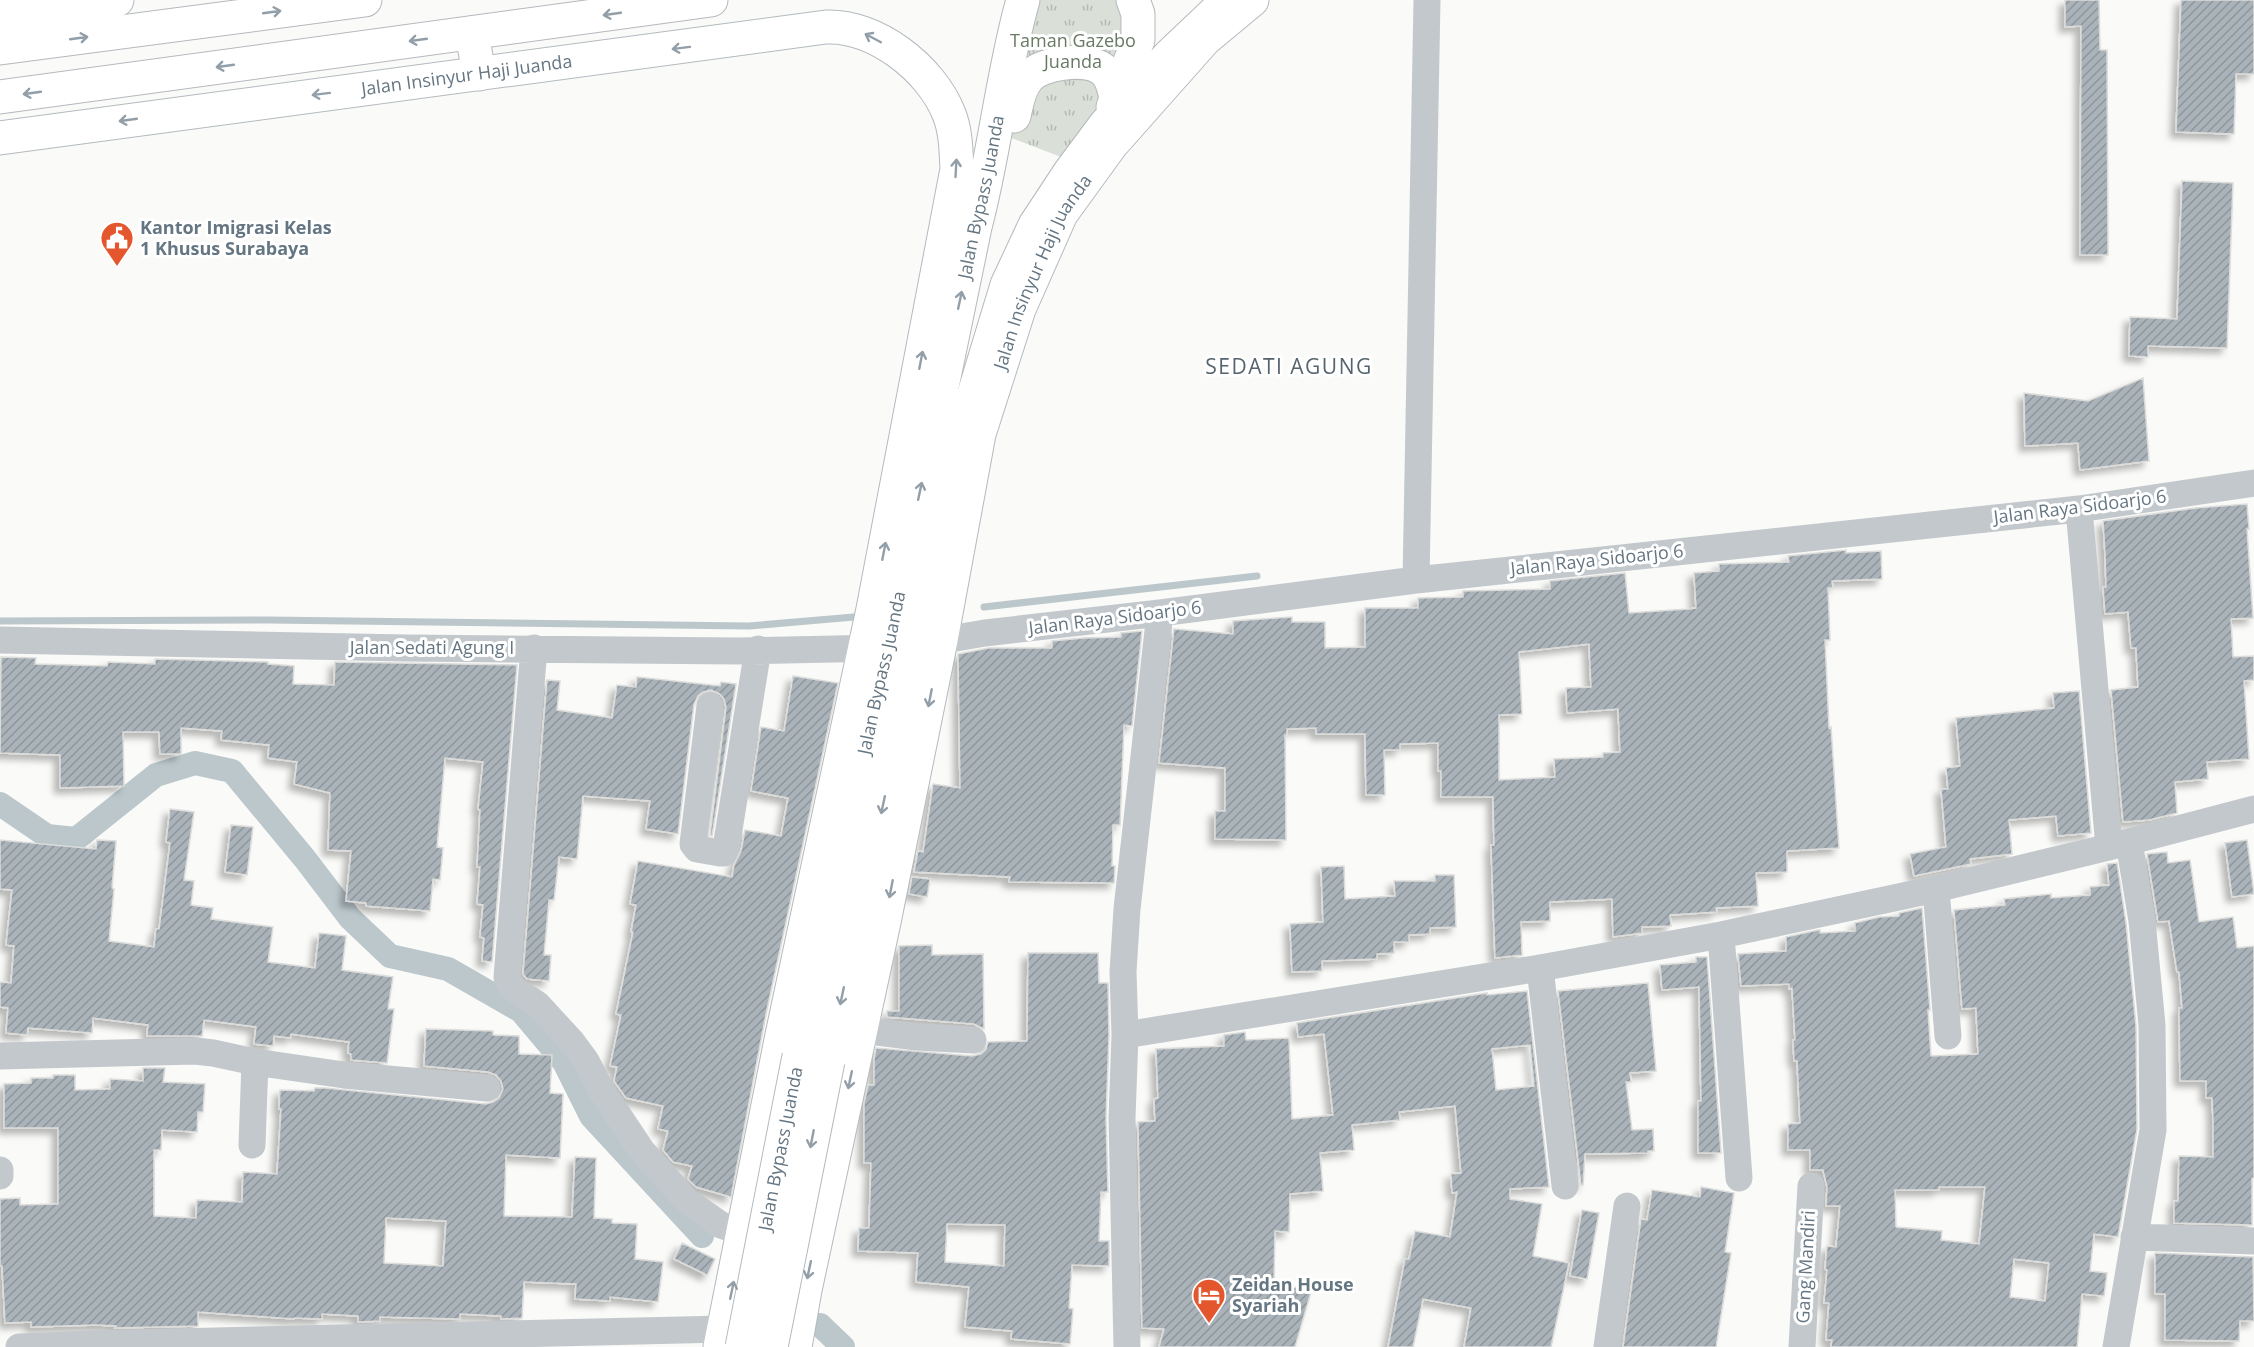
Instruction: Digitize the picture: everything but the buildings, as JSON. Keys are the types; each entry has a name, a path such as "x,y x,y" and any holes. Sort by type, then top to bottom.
{"main road":[{"path":"0,16 117,0"},
{"path":"0,48 365,0"},
{"path":"0,97 711,0"},
{"name":"Jalan Bypass Juanda","path":"729,1341 902,776 906,631 975,226 986,187 1023,0"},
{"name":"Jalan Bypass Juanda","path":"771,1347 814,1059 878,687 906,631 1007,285 1035,225 1110,112 1138,40 1138,14 1133,0"},
{"name":"Jalan Bypass Juanda","path":"1110,112 1170,55 1239,4"},
{"name":"Jalan Insinyur Haji Juanda","path":"906,631 979,434 1019,309 1061,214 1111,146 1205,39 1239,4"},
{"name":"Jalan Insinyur Haji Juanda","path":"0,138 842,27 868,34 921,70 949,114 954,133 957,169 906,631"},
{"path":"472,33 479,74"},
{"path":"986,187 1002,154 1023,84 1040,68 1063,64 1087,64 1099,67 1108,74 1113,84 1110,112"},
{"path":"729,1341 744,1233 782,1035 906,631"},
{"path":"796,1347 805,1290 861,1030 902,776"}],"street":[{"path":"1416,580 1427,0"},
{"name":"Jalan Raya Sidoarjo 6","path":"906,631 985,633 1416,580 2079,509 2254,483"},
{"path":"2079,509 2119,844 2142,921 2152,1025 2153,1130 2116,1347"},
{"path":"1127,1347 1122,1118 1125,1035 1123,972 1127,909 1160,613"},
{"name":"Jalan Sedati Agung I","path":"0,640 406,648 758,649 906,631"},
{"path":"534,648 507,977 512,988 537,1004 573,1042 642,1151 687,1200 721,1225 744,1233"},
{"path":"710,706 693,844 696,849 720,854 724,853 726,848 758,649"},
{"path":"1125,1035 1540,968 1722,935 1936,889 2254,809"},
{"path":"1936,889 1948,1036"},
{"path":"1722,935 1739,1178"},
{"path":"1540,968 1565,1186"},
{"path":"861,1030 917,1037 973,1040"},
{"path":"0,1056 213,1053 255,1062 344,1075 487,1088"},
{"path":"252,1145 255,1062"},
{"path":"0,1170 0,1176"},
{"name":"Gang Mandiri","path":"1802,1347 1811,1186"},
{"path":"1607,1347 1627,1206"},
{"path":"2134,1236 2254,1241"},
{"path":"19,1347 89,1344 729,1341 796,1347"}],"green space":[{"name":"Taman Gazebo Juanda","path":"1035,0 1126,0 1119,72 1069,160 1009,137"}],"waterway":[{"path":"984,607 1257,576"},
{"path":"0,621 268,620 749,626 854,617"},
{"path":"0,804 47,836 76,839 156,775 195,763 232,771 305,859 350,918 390,956 448,969 521,1011 564,1062 591,1116 702,1236"},
{"path":"820,1325 843,1347"}],"place":[{"name":"Kantor Imigrasi Kelas 1 Khusus Surabaya","path":"117,267"},
{"name":"Zeidan House Syariah","path":"1209,1324"}],"district":[{"name":"SEDATI AGUNG","path":"1289,367"}]}
